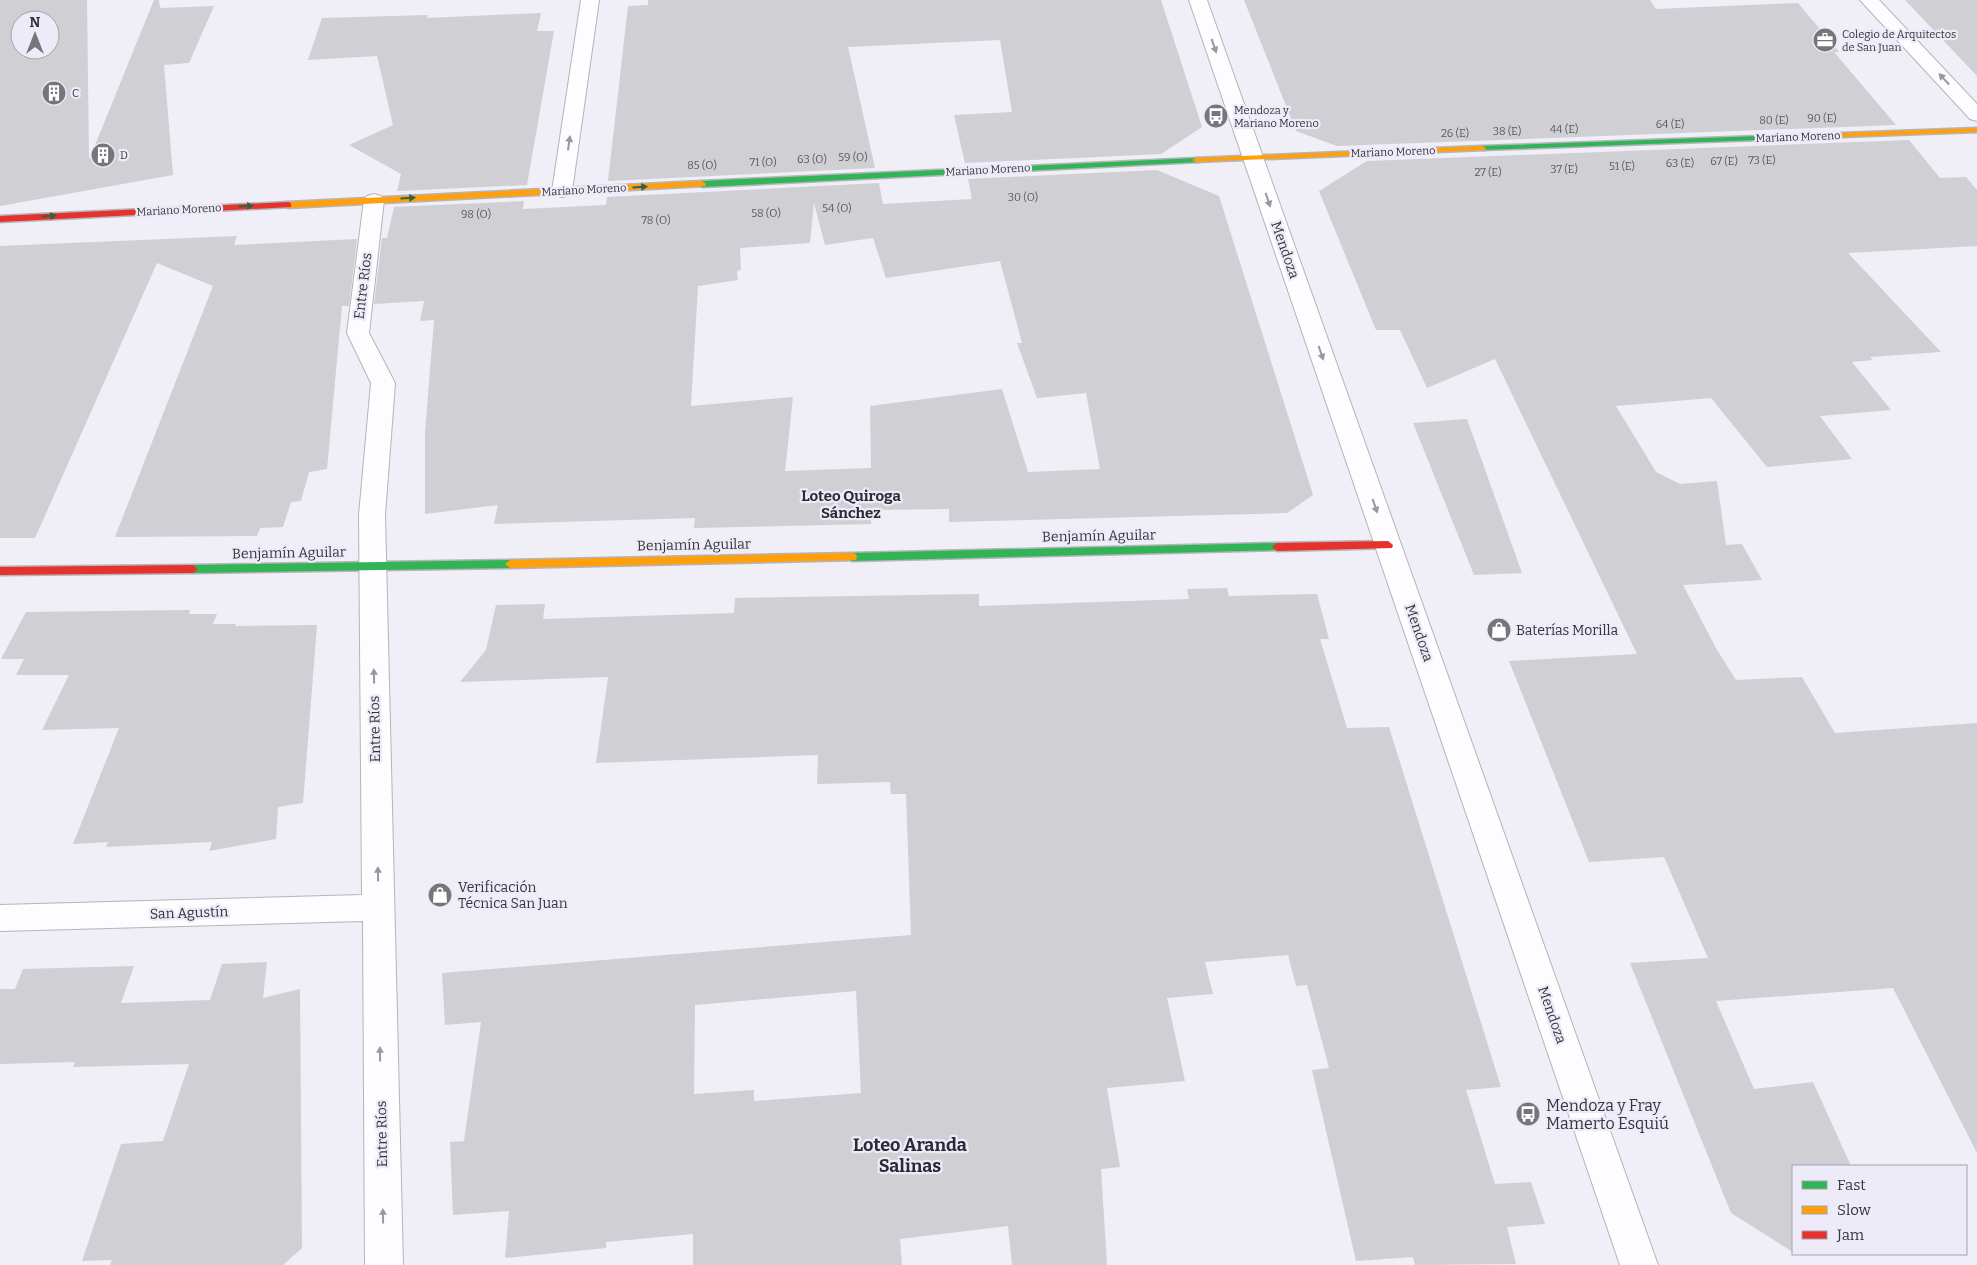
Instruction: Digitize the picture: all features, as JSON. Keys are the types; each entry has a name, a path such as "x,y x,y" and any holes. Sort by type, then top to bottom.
{"street":[{"path":"562,191 590,0"},
{"name":"Mendoza","path":"1198,0 1639,1265"},
{"path":"1869,0 1977,115"},
{"name":"Mariano Moreno","path":"0,218 1253,157 1977,130"},
{"name":"Entre Ríos","path":"374,200 358,333 384,383 372,515 384,1265"},
{"name":"Benjamín Aguilar","path":"0,571 373,567 1388,545"},
{"name":"San Agustín","path":"0,918 378,908"}],"building":[{"path":"0,0 87,0 89,160 154,0 159,0 160,8 214,6 189,63 164,65 173,175 0,206"},
{"path":"648,0 1161,0 1202,127 1161,154 965,163 954,115 1012,112 1000,40 848,47 875,168 608,181 628,6 648,5"},
{"path":"1244,0 1650,0 1656,9 1798,3 1839,52 1834,52 1896,125 1337,146 1296,131"},
{"path":"1905,0 1977,0 1977,76"},
{"path":"541,13 537,31 554,31 527,185 397,191 401,174 349,145 393,125 377,56 308,60 322,18 428,15 427,18"},
{"path":"1909,140 1940,178 1966,177 1977,190 1977,246 1848,253 1941,352 1870,357 1873,360 1852,362 1891,410 1820,416 1852,459 1767,467 1711,398 1616,406 1656,472 1680,484 1717,481 1726,545 1742,544 1762,580 1683,585 1717,650 1736,680 1802,677 1835,733 1977,723 1977,1153 1893,988 1716,1001 1754,1089 1813,1082 1851,1165 1792,1165 1792,1251 1731,1213 1630,963 1708,958 1664,857 1589,862 1509,661 1637,654 1495,359 1427,388 1400,330 1376,330 1319,191 1367,161"},
{"path":"1157,170 1219,196 1313,495 1287,513 949,522 949,509 871,510 871,524 694,528 695,518 494,524 498,505 425,514 425,432 434,320 420,321 424,301 374,304 382,238 387,238 394,207 524,201 523,209 606,205 607,197 879,183 883,204 972,199 968,179","holes":["814,203 825,245 873,238 886,278 1000,261 1022,343 1017,343 1037,398 1086,393 1100,469 1028,472 1002,389 870,406 871,468 785,471 793,397 691,406 698,286 738,280 737,272 741,269 740,248 810,243"]},
{"path":"237,236 234,245 357,239 349,306 342,306 327,469 309,472 301,501 291,502 283,527 260,528 257,536 115,537 213,286 157,263 35,538 0,538 0,246"},
{"path":"1467,419 1522,573 1474,575 1413,423"},
{"path":"1227,588 1229,596 1317,594 1329,639 1320,639 1347,728 1389,727 1501,1087 1466,1090 1495,1184 1531,1182 1545,1224 1507,1227 1516,1264 1415,1265 1413,1257 1356,1261 1312,1070 1329,1068 1307,985 1296,986 1288,955 1205,962 1213,994 1167,998 1185,1081 1107,1088 1120,1167 1101,1169 1107,1265 1012,1265 1008,1226 900,1239 902,1265 693,1265 693,1234 606,1242 606,1248 505,1258 509,1211 453,1215 450,1142 464,1141 481,1022 445,1025 442,973 911,935 906,794 891,794 890,782 817,784 818,755 596,763 608,677 460,682 486,650 496,605 545,604 543,619 734,613 735,598 979,594 979,606 1189,599 1187,589","holes":["856,991 861,1093 754,1101 754,1090 694,1094 695,1005"]},
{"path":"190,610 189,614 217,614 213,624 236,624 235,626 317,625 303,803 278,807 276,839 209,851 212,842 106,847 108,842 73,844 119,728 42,730 69,675 16,675 24,659 1,659 26,612"},
{"path":"267,962 263,998 300,989 302,1248 283,1265 110,1265 112,1260 82,1261 121,1144 163,1141 189,1064 73,1067 75,1062 0,1064 0,989 15,989 23,969 134,966 121,1003 210,1000 222,964"}],"traffic: fast":[{"path":"1482,148 1815,136"},
{"path":"702,184 1196,160"},
{"path":"852,557 1277,547"},
{"path":"193,569 510,564"}],"traffic: slow":[{"path":"1815,136 1977,130"},
{"path":"1196,160 1482,148"},
{"path":"288,205 702,184"},
{"path":"510,564 852,557"}],"traffic: jam":[{"path":"0,219 288,205"},
{"path":"1277,547 1388,545"},
{"path":"0,571 193,569"}],"place":[{"name":"Colegio de Arquitectos de San Juan","path":"1825,40"},
{"name":"C","path":"54,93"},
{"name":"Mendoza y Mariano Moreno","path":"1216,116"},
{"name":"D","path":"103,155"},
{"name":"Baterías Morilla","path":"1499,630"},
{"name":"Verificación Técnica San Juan","path":"440,895"},
{"name":"Mendoza y Fray Mamerto Esquiú","path":"1528,1114"}],"district":[{"name":"Loteo Quiroga Sánchez","path":"851,504"},
{"name":"Loteo Aranda Salinas","path":"910,1155"}]}
